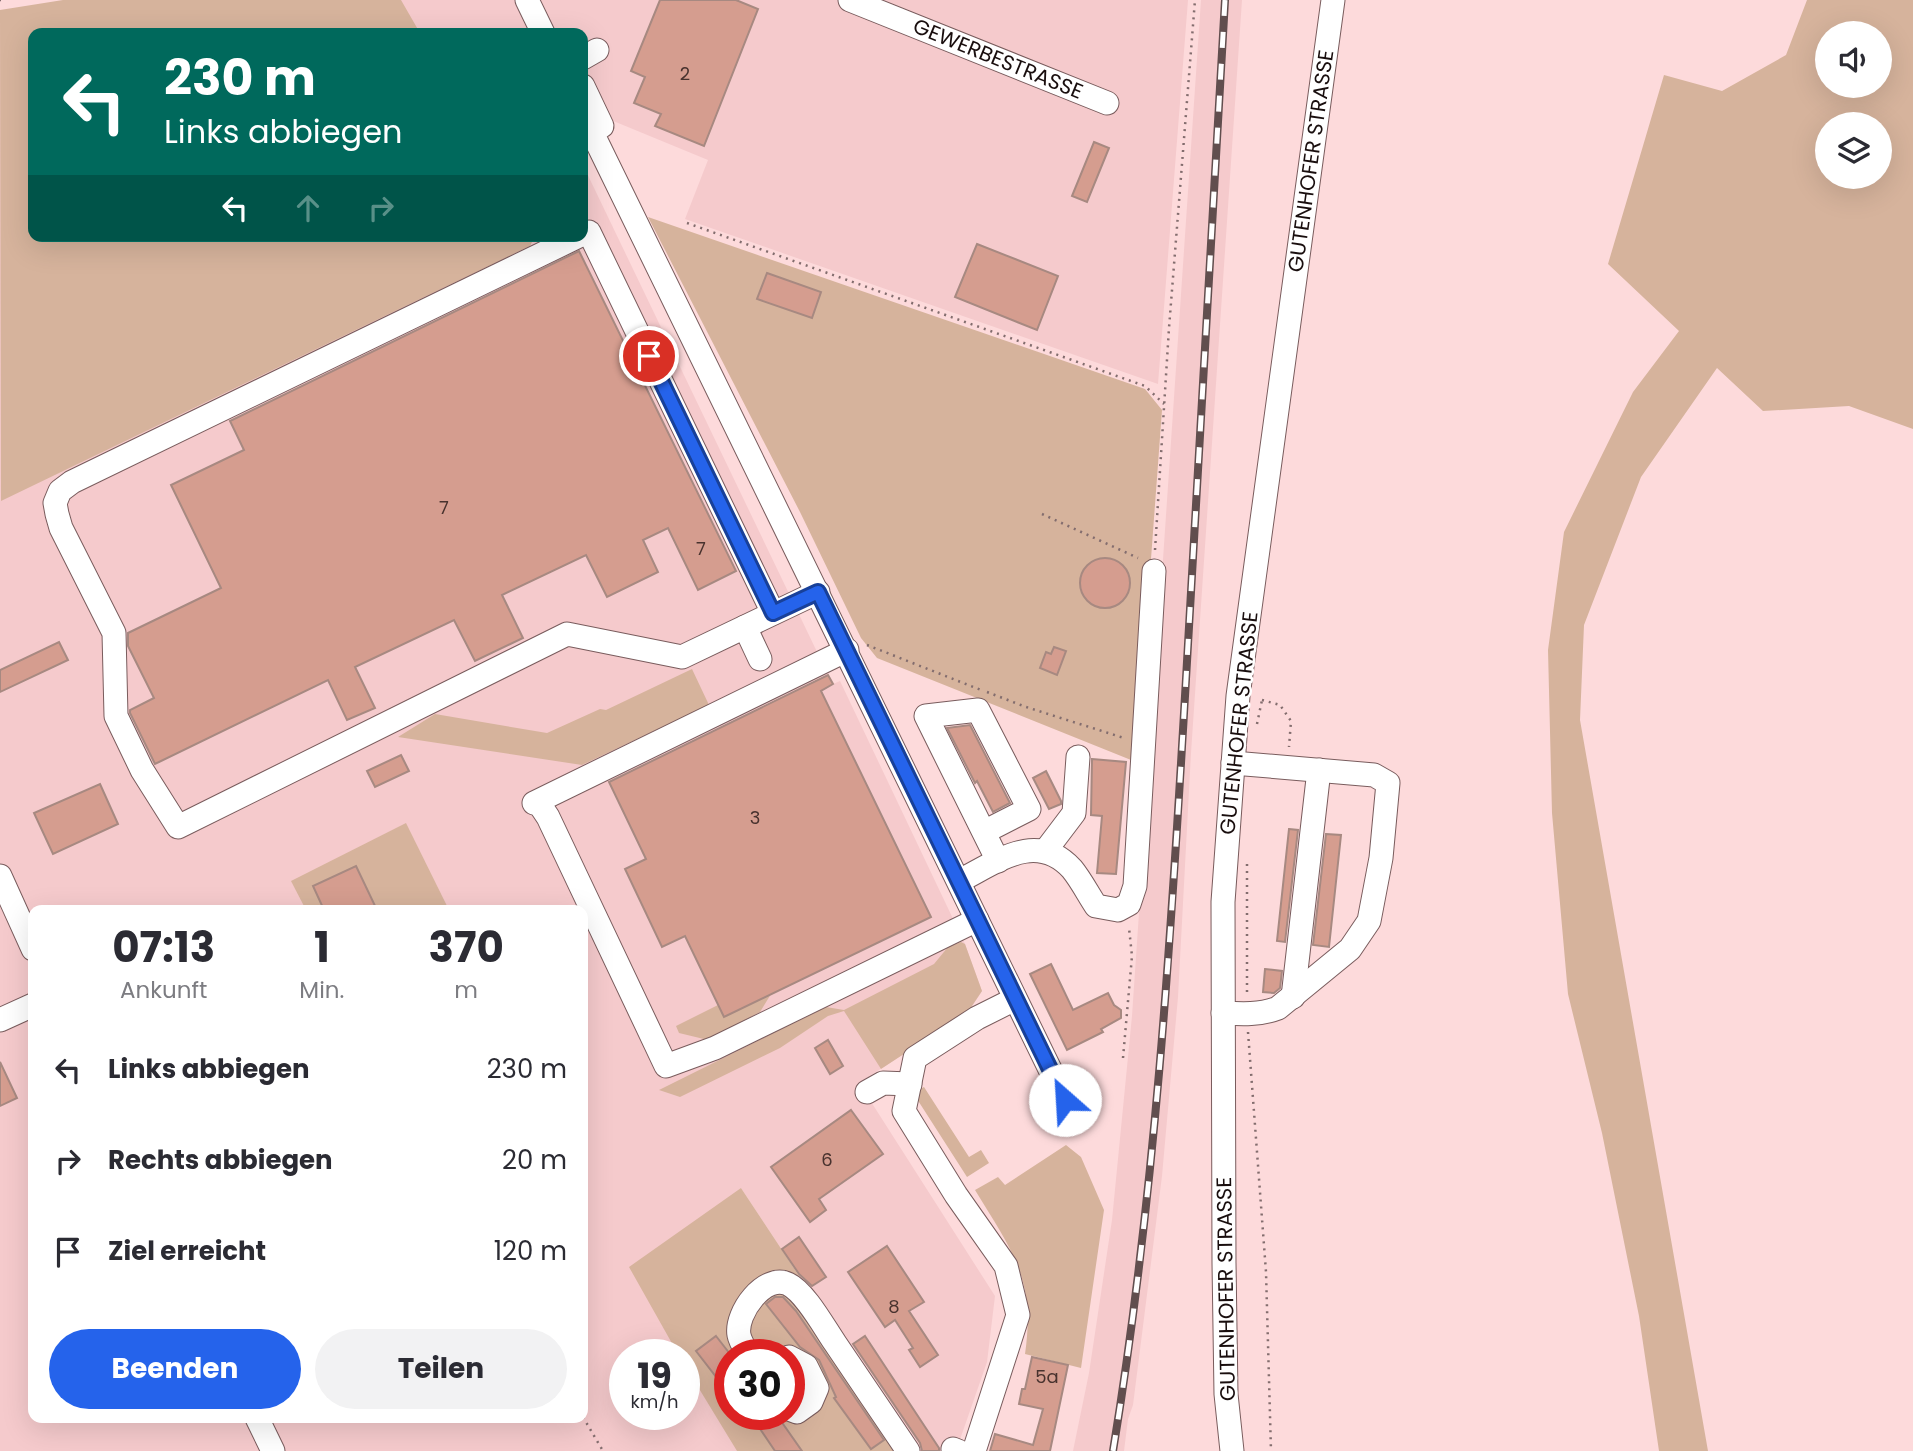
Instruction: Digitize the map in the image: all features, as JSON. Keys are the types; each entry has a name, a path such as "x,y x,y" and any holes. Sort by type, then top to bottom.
{"street":[{"path":"527,0 541,28"},
{"name":"GEWERBESTRASSE","path":"850,0 1107,103"},
{"name":"GUTENHOFER STRASSE","path":"1232,1451 1226,1394 1223,902 1238,696 1333,0"},
{"path":"588,97 613,150 613,175"},
{"path":"588,124 1065,1100"},
{"path":"588,232 773,613"},
{"path":"567,242 72,482 60,491 55,503 61,528 114,633 116,716 142,770 178,827 567,634 682,657 818,592"},
{"path":"959,881 998,861 1029,850 1046,850 1071,869 1096,906 1118,910 1129,905 1135,886 1154,571"},
{"path":"745,627 760,659"},
{"path":"847,650 538,806 548,817 666,1066 715,1048 977,920"},
{"path":"984,832 1029,809 978,710 926,716 998,861"},
{"path":"1046,850 1074,813 1078,757"},
{"path":"1223,1013 1268,1012 1293,997 1350,949 1369,921 1381,858 1388,783 1374,775 1233,763"},
{"path":"1293,997 1319,769"},
{"path":"0,876 5,902 28,941"},
{"path":"961,1450 1018,1315 1006,1266 956,1195 904,1111 915,1058 977,1018 1016,999"},
{"path":"0,1020 28,1007"},
{"path":"867,1092 883,1083 909,1084"},
{"path":"741,1339 740,1320 744,1308 753,1297 770,1285 782,1282 796,1289 908,1451"},
{"path":"805,1365 817,1388 811,1402 805,1406"},
{"path":"259,1423 273,1451"}],"path":[{"path":"1154,571 1195,0"},
{"path":"687,223 1145,386 1164,404"},
{"path":"1042,514 1135,556 1154,571"},
{"path":"847,650 861,643 1026,707 1144,744"},
{"path":"1257,724 1262,700 1280,705 1291,721 1289,747"},
{"path":"1247,864 1248,1051 1266,1272 1271,1451"},
{"path":"1118,910 1129,925 1132,956 1123,1058"},
{"path":"587,1423 603,1451"}],"shaded area":[{"path":"63,0 401,0 417,28 28,28 28,242 532,242 530,246 1,501 0,10"},
{"path":"104,0 1188,0 1158,384 685,219 708,160 588,111 588,28 28,28 28,242 588,242 588,175 819,656 833,684 840,681 965,944 982,991 968,1012 859,1083 995,1296 987,1362 956,1451 915,1451 741,1188 706,1373 714,1387 714,1430 740,1430 752,1451 0,1451 0,19"},
{"path":"1201,0 1242,0 1191,753 1178,997 1162,1176 1133,1405 1128,1419 1124,1451 1073,1451 1089,1373 1112,1220 1132,1016"},
{"path":"1807,0 1913,0 1913,429 1849,406 1763,411 1717,368 1641,477 1584,625 1580,720 1708,1451 1659,1451 1639,1316 1602,1133 1568,994 1552,813 1548,650 1564,532 1633,392 1679,331 1608,264 1664,75 1722,91 1786,55"},
{"path":"648,217 1145,389 1162,410 1136,762 877,658 861,638 800,512"},
{"path":"692,669 709,705 582,765 398,737 435,714 547,733 600,709 606,710"},
{"path":"406,823 447,905 303,905 291,881"},
{"path":"961,942 965,944 982,991 968,1012 881,1069 844,1011 828,1016 780,1048 680,1097 659,1090 826,1007 844,1010 934,964 948,947"},
{"path":"771,994 760,1012 708,1040 679,1033 676,1026 718,1005 724,1017"},
{"path":"924,1087 969,1157 981,1150 989,1163 967,1177 917,1099 918,1090"},
{"path":"1066,1145 1081,1157 1104,1210 1081,1368 1025,1354 1028,1328 1024,1285 1010,1249 975,1190 998,1177 1005,1185"},
{"path":"741,1188 915,1451 737,1451 724,1430 805,1430 805,1339 714,1339 714,1413 700,1390 700,1339 670,1339 629,1267"}],"building":[{"path":"660,0 736,0 758,9 704,146 655,126 661,114 634,103 645,77 631,71"},
{"path":"1094,142 1109,148 1087,202 1072,196"},
{"path":"977,244 1058,276 1037,330 955,297"},
{"path":"579,251 736,571 698,590 668,528 643,540 658,572 607,597 586,555 502,595 523,638 475,661 454,620 355,667 375,708 347,720 328,680 155,764 130,713 130,710 154,698 128,646 128,633 221,588 171,485 244,450 230,421"},
{"path":"767,273 821,292 812,318 757,299"},
{"path":"1105,558 1123,565 1130,583 1123,601 1105,608 1087,601 1080,583 1087,565"},
{"path":"59,642 68,660 0,692 0,670"},
{"path":"1054,647 1066,651 1057,675 1040,668 1046,652 1051,654"},
{"path":"828,675 833,684 821,691 931,917 724,1017 685,936 662,947 625,869 646,859 609,782"},
{"path":"970,725 1010,803 993,812 947,728"},
{"path":"401,755 409,771 375,787 367,771"},
{"path":"1092,759 1126,762 1116,874 1097,873 1102,816 1091,815"},
{"path":"1046,771 1061,801 1061,804 1049,809 1033,778"},
{"path":"100,784 118,824 53,854 34,813"},
{"path":"1289,829 1298,830 1285,942 1277,941"},
{"path":"1326,834 1341,835 1329,947 1313,945"},
{"path":"356,866 375,905 322,905 313,886"},
{"path":"1051,964 1073,1010 1108,993 1114,1005 1121,1010 1121,1018 1101,1029 1103,1032 1067,1050 1030,974"},
{"path":"1265,969 1282,971 1280,988 1274,993 1263,992"},
{"path":"828,1040 843,1066 830,1074 815,1048"},
{"path":"0,1062 17,1098 0,1106"},
{"path":"851,1110 883,1154 819,1199 826,1210 810,1222 771,1167"},
{"path":"799,1237 826,1277 812,1286 799,1274 782,1249"},
{"path":"887,1246 924,1302 909,1311 938,1355 920,1367 909,1350 913,1348 895,1320 885,1327 848,1272"},
{"path":"775,1297 783,1297 796,1311 884,1440 871,1449 834,1398 836,1397 819,1360 805,1350 805,1339 794,1339 766,1304"},
{"path":"716,1336 718,1339 714,1339 714,1374 700,1356 700,1348"},
{"path":"865,1336 939,1451 922,1451 920,1443 853,1344"},
{"path":"1032,1357 1068,1365 1050,1451 990,1451 995,1434 1033,1445 1043,1409 1019,1404"},
{"path":"761,1430 787,1430 802,1451 775,1451"}],"railway":[{"path":"1113,1451 1140,1259 1160,1066 1180,776 1225,0"}],"route":[{"path":"649,356 773,613 818,592 1065,1100"}]}
